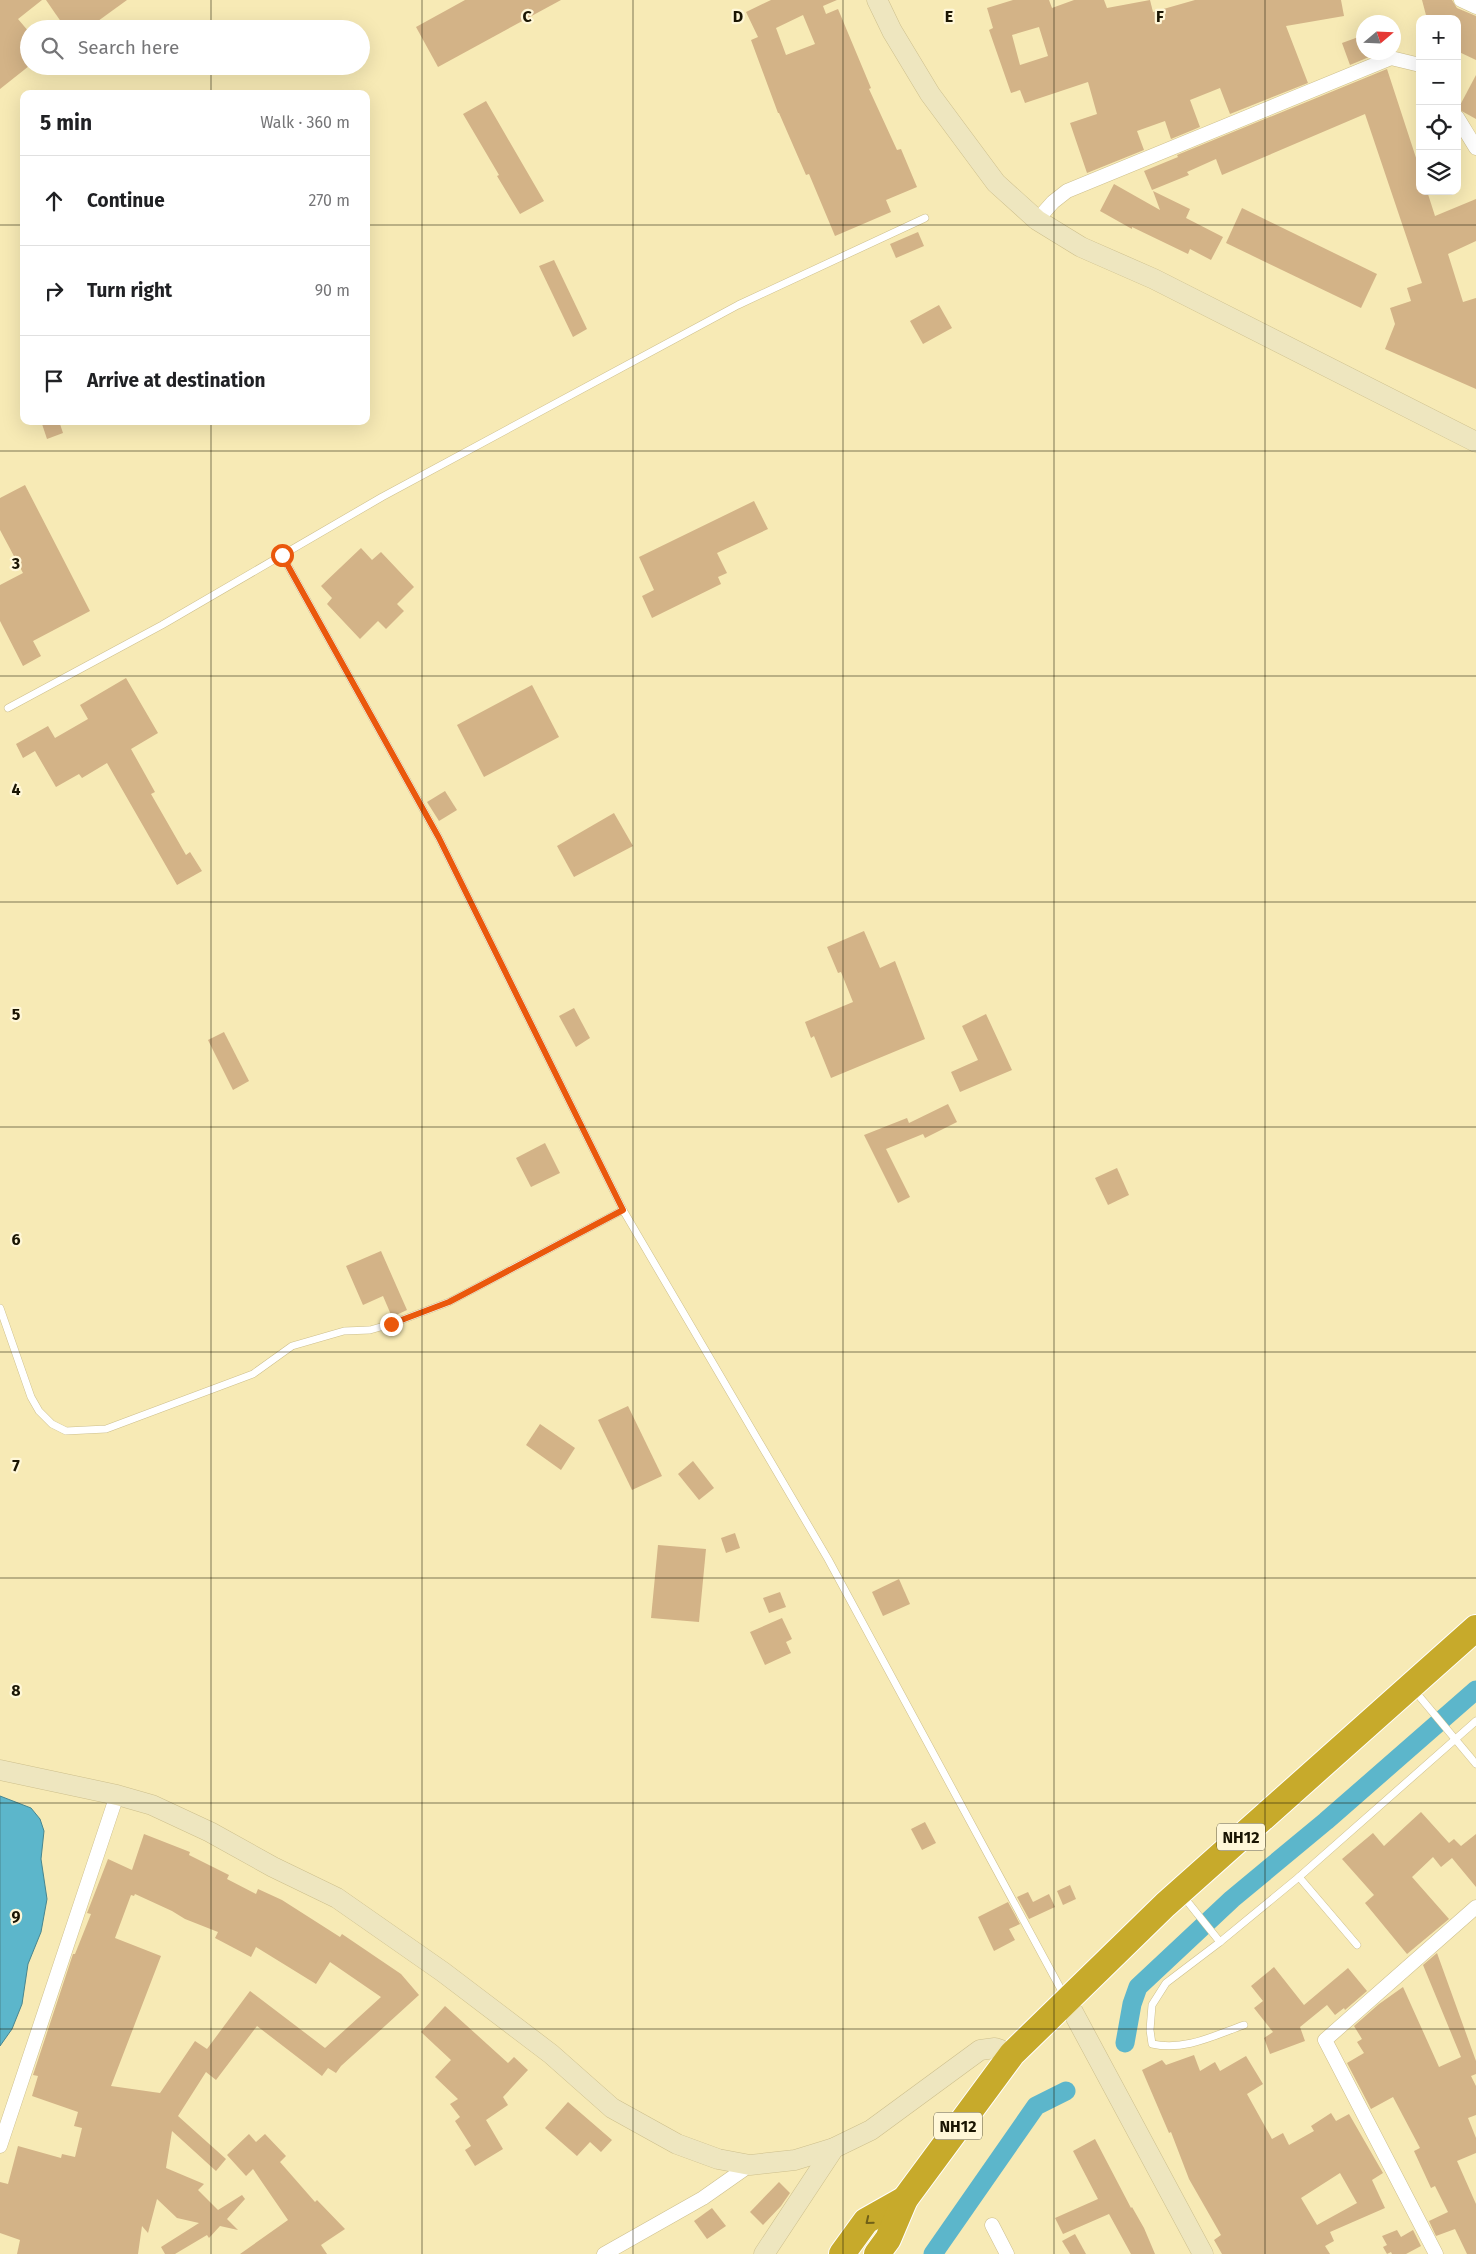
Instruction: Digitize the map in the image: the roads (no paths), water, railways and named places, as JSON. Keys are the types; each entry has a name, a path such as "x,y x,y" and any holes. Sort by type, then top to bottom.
{"highway":[{"name":"NH12","path":"877,2254 888,2239 905,2199 1012,2054 1066,1999 1187,1901 1411,1687 1476,1628"},
{"name":"NH12","path":"842,2254 866,2221 905,2199"}],"street":[{"path":"877,0 892,32 930,94 996,183 1037,220 1081,247 1154,279 1476,442"},
{"path":"1461,0 1476,7"},
{"path":"1037,220 1053,202 1067,191 1391,58 1416,63"},
{"path":"1461,124 1476,148"},
{"path":"0,1770 117,1795 152,1805 337,1898 443,1972 551,2054 612,2108 677,2144 718,2160 750,2165 795,2160 834,2148 871,2130 980,2050 995,2048 1012,2054"},
{"path":"0,2146 117,1795"},
{"path":"1436,2254 1325,2040 1476,1907"},
{"path":"1066,1999 1203,2254"},
{"path":"764,2254 834,2148"},
{"path":"604,2254 703,2198 750,2165"},
{"path":"992,2225 1007,2254"}],"lane":[{"path":"8,708 162,625 382,497 738,305 925,218"},
{"path":"282,555 439,838 623,1210 828,1559 1066,1999"},
{"path":"0,1308 31,1397 39,1411 52,1424 66,1432 106,1429 253,1374 292,1346 337,1333 370,1330 449,1302 623,1210"},
{"path":"1411,1687 1476,1764"},
{"path":"1244,2025 1191,2044 1169,2048 1152,2044 1150,2030 1152,2005 1166,1983 1220,1942 1299,1877 1454,1738 1476,1721"},
{"path":"1299,1877 1357,1945"},
{"path":"1187,1901 1220,1942"}],"water":[{"path":"0,1796 31,1808 40,1819 44,1831 41,1859 47,1899 41,1932 28,1964 22,2004 12,2029 0,2046"}],"waterway":[{"path":"1125,2043 1132,2004 1138,1987 1232,1899 1326,1821 1476,1690"},
{"path":"933,2254 1036,2106 1066,2091"}]}
